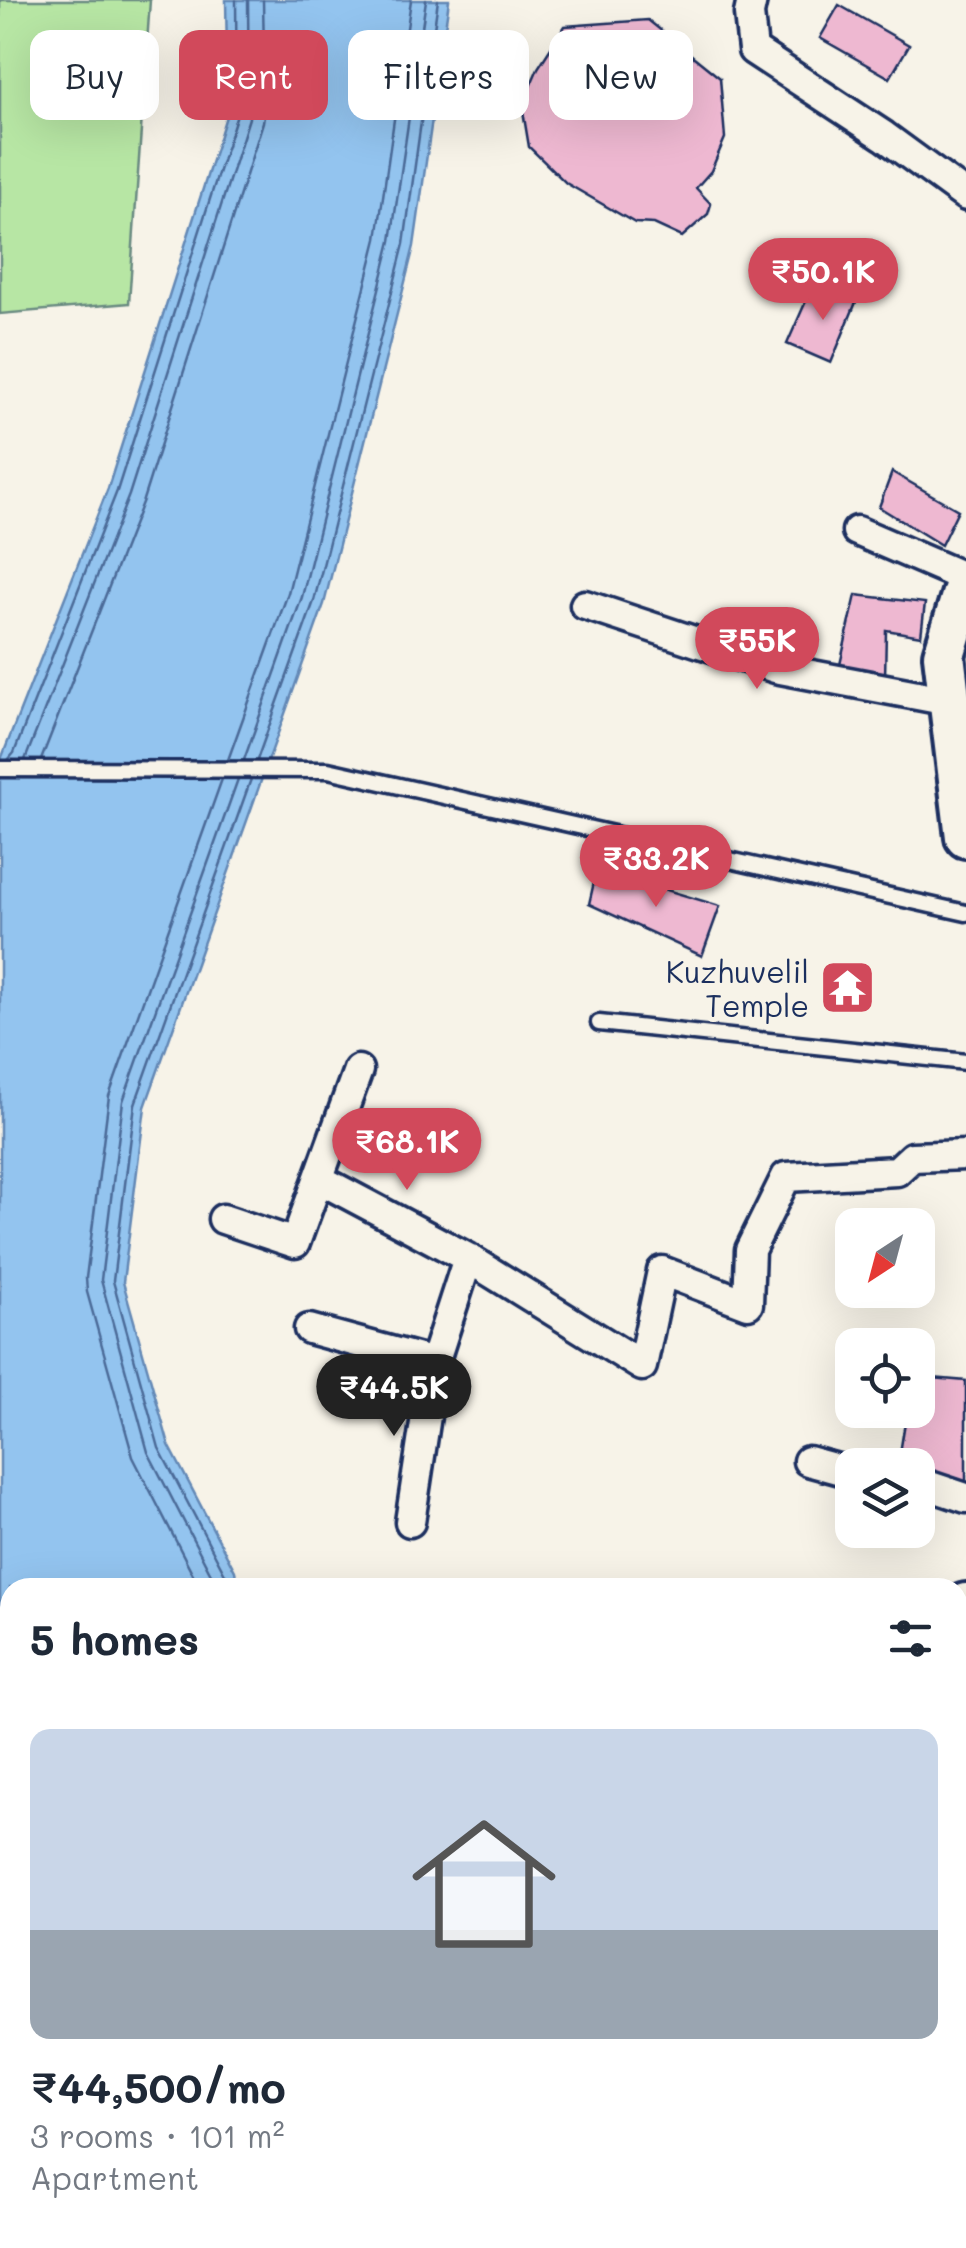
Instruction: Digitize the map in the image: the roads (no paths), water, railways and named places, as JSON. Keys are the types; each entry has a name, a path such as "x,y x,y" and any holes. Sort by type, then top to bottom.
{"street":[{"path":"752,0 749,14 753,50 884,136 966,196"},
{"path":"857,531 966,581 944,655 958,706 966,837"},
{"path":"585,605 775,668 958,706"},
{"path":"223,1219 295,1243 358,1070"},
{"path":"319,1179 468,1258 642,1366 662,1272 748,1304 750,1250 786,1177 897,1172 912,1158 966,1156"},
{"path":"410,1522 434,1364 468,1258"},
{"path":"309,1330 434,1364"},
{"path":"808,1461 835,1468"},
{"path":"935,1488 966,1498"}],"lane":[{"path":"0,769 328,770 966,913"},
{"path":"599,1023 966,1062"}],"water":[{"path":"226,0 449,0 445,30 348,30 348,120 432,120 414,246 324,604 145,1107 123,1282 169,1445 236,1578 0,1578 0,762 108,488 225,120 328,120 328,30 227,30"}],"place":[{"name":"Kuzhuvelil Temple","path":"848,988"}]}
